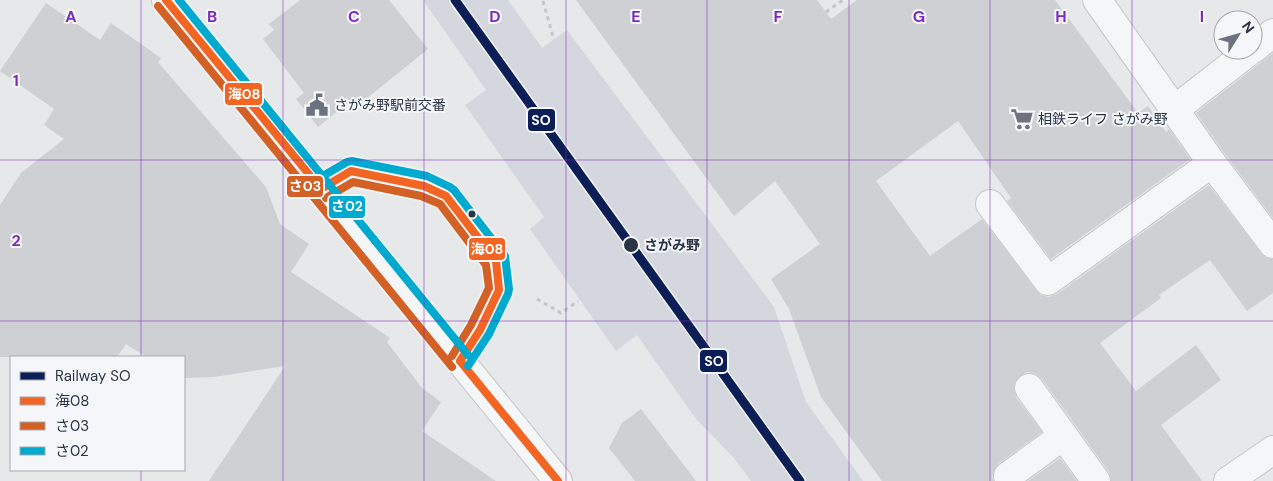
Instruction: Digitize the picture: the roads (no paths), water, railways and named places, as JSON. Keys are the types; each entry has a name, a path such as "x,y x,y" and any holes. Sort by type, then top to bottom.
{"street":[{"path":"166,0 558,481"},
{"path":"1097,0 1212,163 1273,244"},
{"path":"1263,41 1273,33"},
{"path":"1174,110 1238,60"},
{"path":"990,204 1048,281 1212,163"},
{"path":"321,189 351,171 424,186 446,196 496,261 499,290 480,330 460,361"},
{"path":"1029,388 1096,481"},
{"path":"1008,476 1063,436"},
{"path":"1228,481 1273,450"}],"rail line":[{"name":"SO","path":"455,0 800,481"}],"place":[{"name":"さがみ野駅前交番","path":"317,105"},
{"name":"相鉄ライフ さがみ野","path":"1022,119"},
{"name":"さがみ野","path":"631,245"}]}
